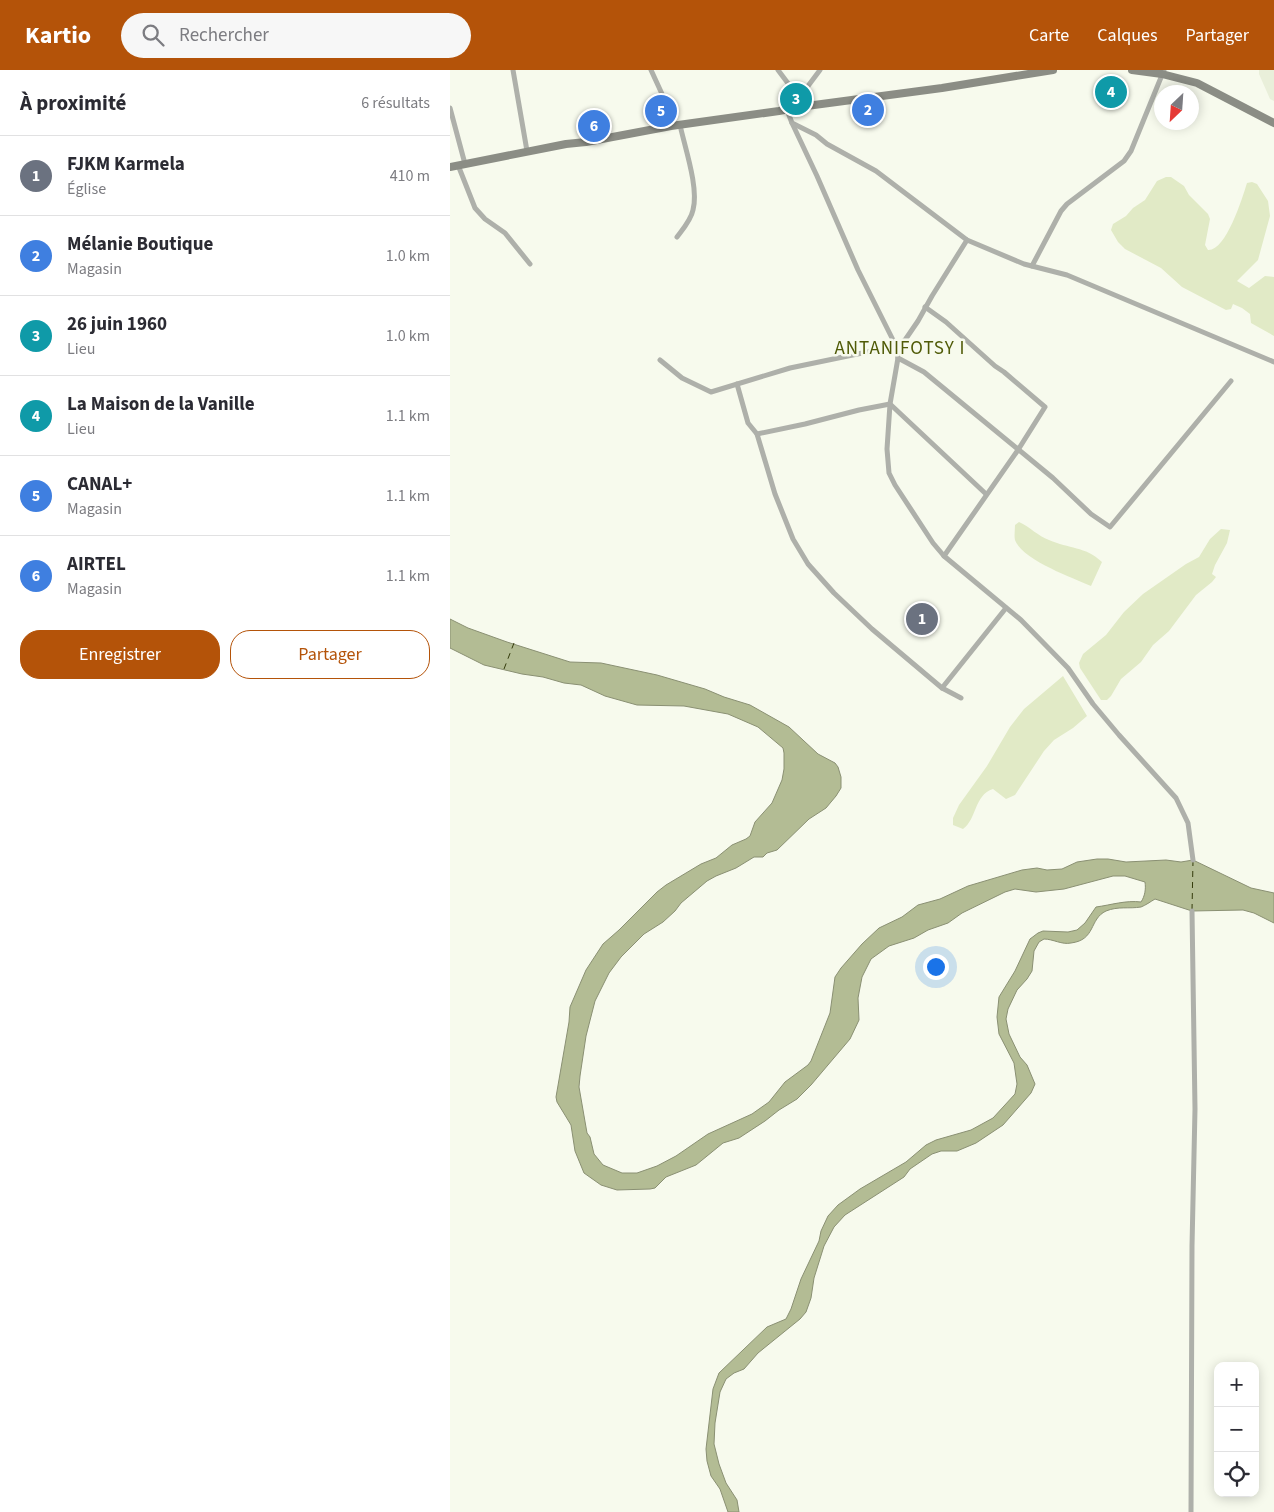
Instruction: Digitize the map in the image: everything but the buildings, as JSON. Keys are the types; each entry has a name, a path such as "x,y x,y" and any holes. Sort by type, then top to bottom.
{"main road":[{"path":"458,165 671,126 942,88 1053,70"},
{"path":"1132,70 1163,72 1197,83 1274,123"}],"street":[{"path":"513,70 527,151"},
{"path":"651,70 668,107 671,126"},
{"path":"778,70 799,98 799,107"},
{"path":"799,98 820,70"},
{"path":"1032,266 1061,210 1124,161 1131,151 1163,72"},
{"path":"450,108 458,165 475,208 485,219 505,233 530,264"},
{"path":"787,110 818,176 858,270 896,346 898,358 890,404 887,449 889,473 895,485 909,508 944,556 1022,620 1068,668 1093,704 1176,798 1188,823 1193,860"},
{"path":"792,122 876,172 966,240 1032,266 1066,275 1274,362"},
{"path":"677,237 690,218 695,196 680,125"},
{"path":"660,360 682,378 710,392 790,368 896,346 906,340 966,240"},
{"path":"925,307 946,322 1044,407 1018,450 944,556"},
{"path":"898,358 924,372 1053,478 1091,514 1110,527 1231,381"},
{"path":"737,384 748,423 757,434 775,494 793,539 808,564 834,593 872,629 942,688 961,698"},
{"path":"890,404 986,494"},
{"path":"757,434 890,404"},
{"path":"942,688 1006,608"},
{"path":"1192,912 1195,1109 1192,1246 1192,1512"}],"shaded area":[{"path":"1259,70 1274,70 1274,101 1270,99"},
{"path":"1171,177 1184,186 1189,195 1208,214 1210,219 1205,245 1208,250 1215,248 1227,233 1247,183 1257,184 1268,201 1270,216 1258,260 1237,281 1249,288 1265,276 1274,277 1274,336 1251,323 1250,314 1242,308 1233,304 1231,309 1226,310 1182,287 1161,268 1125,249 1118,242 1111,230 1113,224 1145,200 1157,181"},
{"path":"1019,522 1045,538 1083,550 1102,562 1091,586 1049,568 1027,554 1015,540 1015,525"},
{"path":"1221,529 1230,530 1227,543 1212,574 1216,577 1196,595 1169,631 1153,645 1141,662 1121,679 1111,696 1107,700 1101,700 1080,668 1079,663 1083,654 1106,635 1124,612 1143,594 1199,557 1210,539"},
{"path":"450,619 468,628 507,642 570,662 601,663 657,675 750,705 789,727 818,754 835,763 838,767 841,777 841,788 826,808 809,819 777,850 767,853 763,857 754,857 736,868 707,881 681,903 663,922 644,934 621,957 609,973 595,1001 586,1036 579,1087 587,1133 590,1137 594,1154 603,1165 622,1173 637,1173 657,1166 676,1156 708,1134 752,1114 769,1102 785,1082 811,1061 830,1013 835,977 841,968 879,928 902,917 918,905 940,899 968,886 1022,870 1037,868 1047,870 1062,869 1077,862 1097,859 1126,862 1166,860 1181,862 1193,860 1251,888 1274,893 1274,923 1243,910 1192,911 1155,899 1141,907 1106,911 1097,919 1089,934 1079,941 1064,943 1044,939 1039,942 1034,951 1032,971 1017,990 1008,1009 1006,1019 1009,1034 1020,1057 1027,1065 1035,1084 1031,1093 1003,1125 976,1143 957,1151 941,1151 932,1154 910,1169 904,1177 845,1215 834,1227 824,1246 806,1312 758,1353 744,1369 726,1379 720,1392 714,1444 726,1483 737,1500 739,1512 728,1512 720,1489 711,1476 707,1461 706,1449 713,1389 719,1373 767,1327 786,1319 801,1279 819,1241 821,1231 828,1216 838,1205 860,1189 906,1162 926,1145 936,1140 971,1130 993,1118 1015,1094 1017,1084 1014,1063 999,1034 997,1017 999,997 1015,971 1030,939 1043,931 1068,932 1077,930 1085,923 1096,907 1124,902 1141,902 1145,892 1145,882 1125,876 1113,876 1064,889 1036,892 1015,889 962,913 948,923 928,930 914,938 889,946 871,959 862,977 858,998 859,1020 850,1039 797,1099 739,1138 723,1143 696,1165 666,1177 655,1188 617,1190 601,1185 584,1173 575,1151 571,1125 556,1097 570,1007 586,970 603,944 657,892 701,864 716,858 732,845 750,836 755,822 772,803 782,780 784,769 783,748 758,727 728,714 684,706 637,705 605,696 581,685 484,665 450,648"},
{"path":"1063,676 1087,716 1054,740 1044,751 1015,795 1006,799 993,789 982,796 968,825 963,829 953,825 953,818 959,805 987,766 1010,727 1024,709"}],"ferry route":[{"path":"504,669 514,643"},
{"path":"1192,910 1193,861"}],"place":[{"name":"La Maison de la Vanille","path":"1111,92"},
{"name":"26 juin 1960","path":"796,99"},
{"name":"Mélanie Boutique","path":"868,110"},
{"name":"CANAL+","path":"661,111"},
{"name":"AIRTEL","path":"594,126"},
{"name":"FJKM Karmela","path":"922,619"}],"district":[{"name":"ANTANIFOTSY I","path":"900,348"}]}
